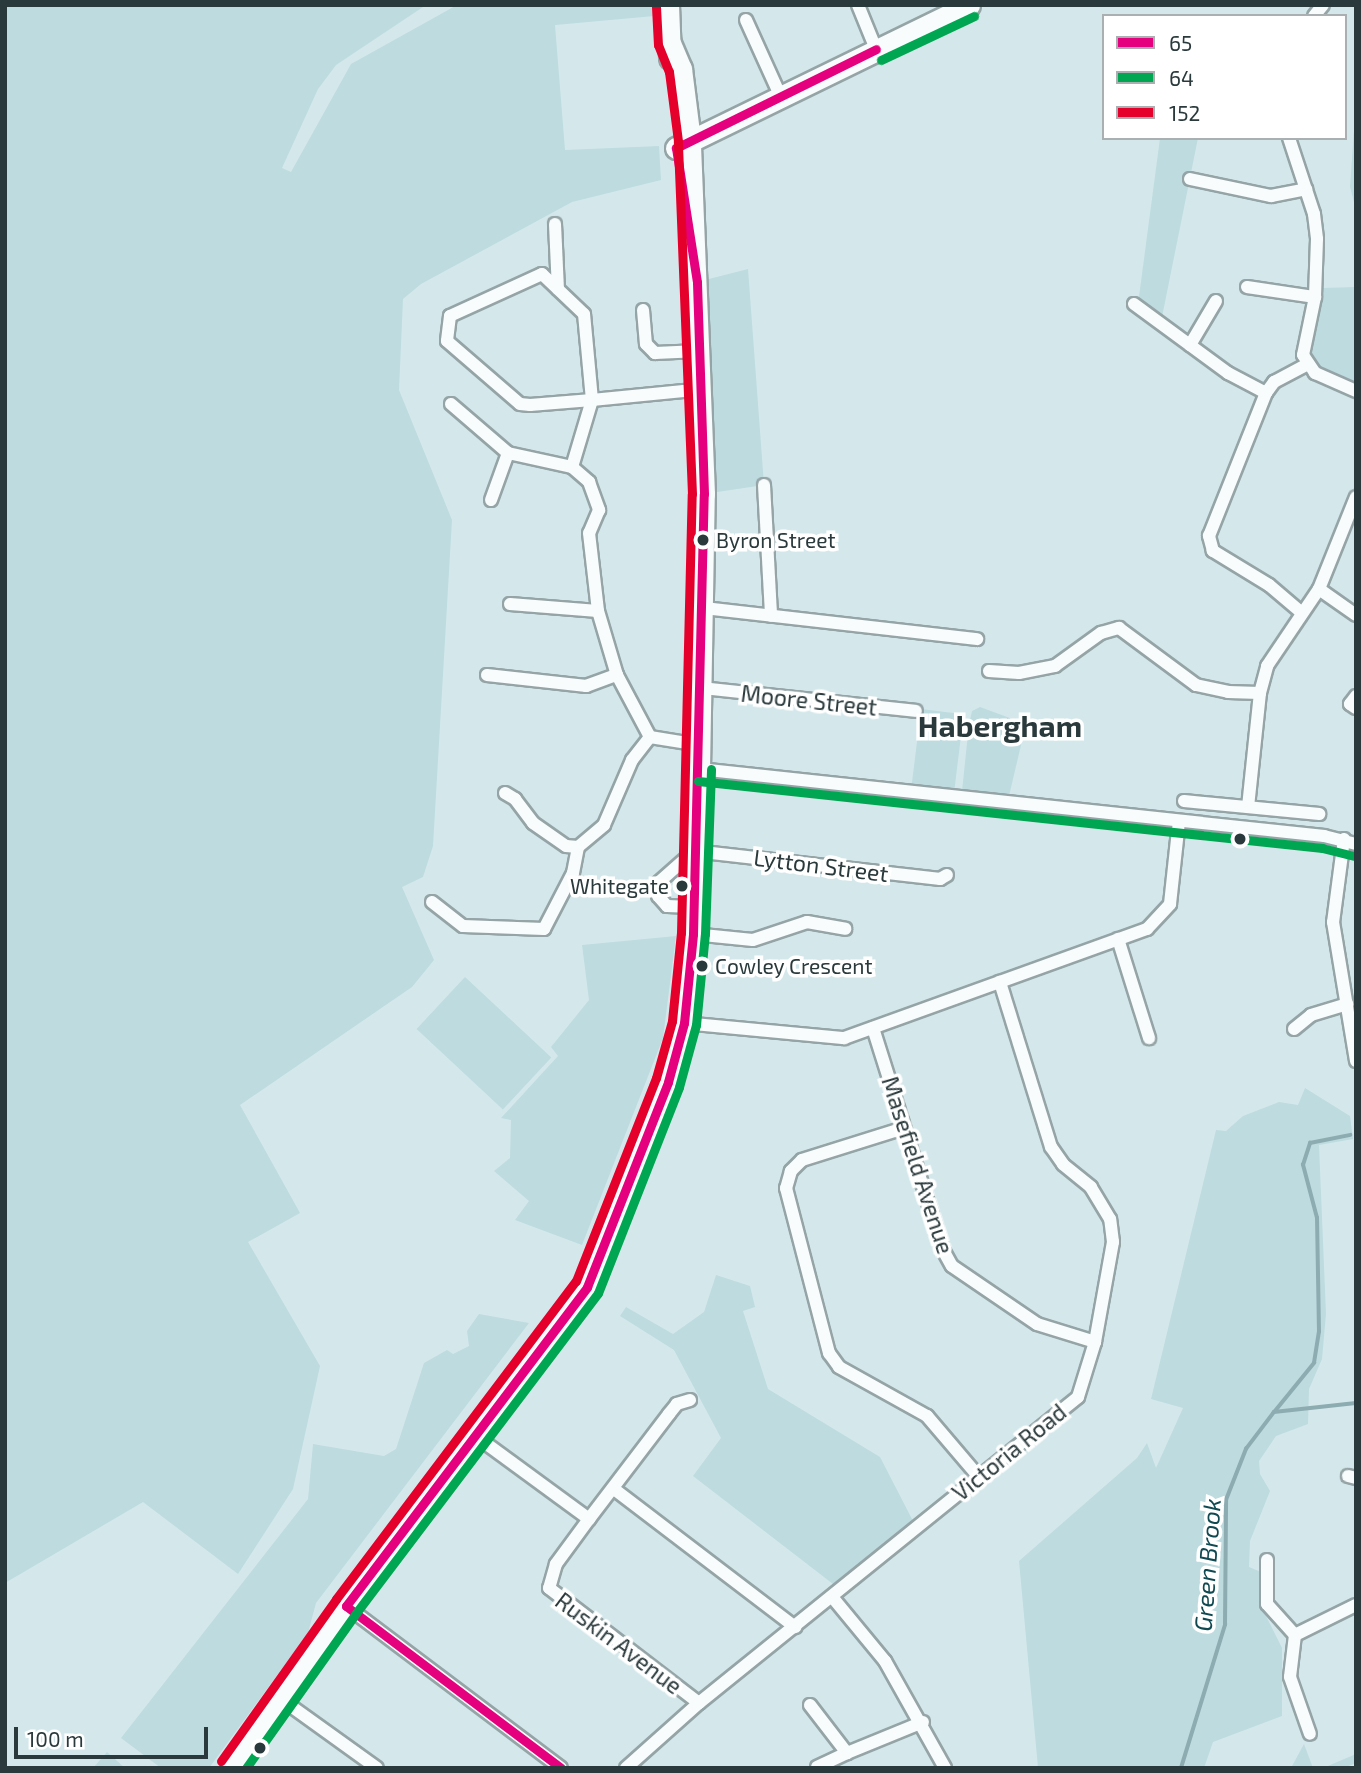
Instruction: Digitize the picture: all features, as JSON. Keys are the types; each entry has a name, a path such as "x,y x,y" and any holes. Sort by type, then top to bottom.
{"main road":[{"path":"231,1768 346,1606 477,1437 587,1287 668,1082 684,1023 693,934 704,608 697,282 683,144 681,69 670,43 668,5"},
{"path":"683,144 968,5"}],"street":[{"path":"858,5 876,49"},
{"path":"746,20 780,95"},
{"path":"1290,140 1306,189 1317,239 1315,297 1304,345 1306,365 1326,381 1356,391"},
{"path":"1190,179 1271,196 1306,189"},
{"path":"555,224 558,289"},
{"path":"572,467 592,400 584,314 542,275 533,276 450,316 447,341 520,404 592,400 700,389"},
{"path":"1247,287 1315,297"},
{"path":"1190,345 1216,301"},
{"path":"1134,304 1190,345 1266,393"},
{"path":"643,310 646,344 655,353 699,351"},
{"path":"1302,613 1269,586 1220,556 1210,542 1211,526 1266,393 1274,382 1306,365"},
{"path":"451,404 508,453 572,467 589,482 598,510 589,533 598,611 617,675 649,737"},
{"path":"491,500 508,453"},
{"path":"764,485 771,616"},
{"path":"1248,807 1260,692 1275,651 1319,589 1356,497"},
{"path":"1319,589 1356,615"},
{"path":"510,604 598,611"},
{"path":"704,608 976,639"},
{"path":"989,671 1019,673 1055,666 1101,633 1119,628 1196,685 1228,692 1260,692"},
{"path":"486,675 586,686 617,675"},
{"name":"Moore Street","path":"702,688 916,711"},
{"path":"649,737 699,745"},
{"path":"432,902 463,926 544,929 573,873 578,847 604,825 632,760 649,737"},
{"path":"699,769 1350,841 1333,922 1356,1061"},
{"path":"505,793 515,799 533,823 566,846 578,847"},
{"path":"1185,801 1318,814"},
{"path":"684,1023 844,1038 1147,929 1170,904 1179,821"},
{"path":"693,908 667,906 658,896 658,883 694,851"},
{"name":"Lytton Street","path":"694,851 940,880 947,875"},
{"path":"693,934 753,940 807,922 845,929"},
{"path":"1118,939 1149,1038"},
{"name":"Victoria Road","path":"626,1768 699,1703 834,1598 978,1476 1078,1397 1095,1342 1112,1242 1110,1219 1091,1187 1063,1164 1051,1147 1000,982"},
{"path":"1294,1029 1306,1011 1347,1004"},
{"name":"Masefield Avenue","path":"873,1028 943,1250 952,1266 1037,1324 1095,1342"},
{"path":"904,1128 803,1160 791,1171 786,1188 829,1353 839,1367 928,1416 978,1476"},
{"path":"477,1437 589,1518 677,1404 690,1400"},
{"path":"614,1489 795,1627"},
{"name":"Ruskin Avenue","path":"589,1518 556,1564 549,1588 699,1703"},
{"path":"1266,1560 1267,1604 1295,1635 1290,1677 1310,1734"},
{"path":"834,1598 885,1661 923,1722 945,1768"},
{"path":"1295,1635 1356,1605"},
{"path":"346,1606 561,1768"},
{"path":"281,1699 377,1768"},
{"path":"810,1705 847,1753"},
{"path":"817,1767 923,1722"}],"shaded area":[{"path":"5,5 426,5 336,65 318,89 282,168 291,172 351,64 457,5 653,5 654,16 555,25 565,150 659,146 661,180 572,202 421,284 403,299 399,390 452,520 433,846 423,877 402,887 434,960 412,987 240,1105 300,1213 248,1242 320,1366 293,1489 238,1574 143,1502 5,1583"},
{"path":"1356,100 1356,210 1350,187"},
{"path":"1160,140 1198,140 1162,317 1138,304"},
{"path":"748,269 764,485 704,494 697,282"},
{"path":"1356,287 1356,390 1326,381 1308,351 1321,288"},
{"path":"980,707 1026,724 1009,796 962,791 969,724 972,711"},
{"path":"921,709 964,714 954,790 912,784"},
{"path":"676,936 663,1038 582,1245 515,1220 529,1201 494,1171 510,1158 511,1120 501,1118 558,1056 551,1047 589,1000 582,945"},
{"path":"465,977 551,1057 503,1109 417,1029"},
{"path":"1305,1088 1350,1116 1353,1139 1319,1145 1326,1314 1322,1359 1309,1389 1308,1424 1276,1436 1259,1461 1260,1474 1270,1491 1250,1541 1249,1567 1261,1572 1261,1606 1282,1648 1282,1716 1213,1742 1204,1768 1038,1768 1019,1561 1137,1458 1147,1443 1156,1468 1183,1408 1151,1399 1216,1130 1226,1131 1243,1116 1279,1102 1298,1105"},
{"path":"716,1275 750,1286 755,1307 743,1311 768,1389 880,1457 913,1521 833,1584 693,1476 721,1438 674,1350 620,1316 626,1307 673,1334 704,1312"},
{"path":"479,1314 529,1323 316,1603 308,1633 209,1768 161,1768 121,1738 308,1499 313,1444 384,1456 396,1449 424,1363 447,1350 453,1354 469,1346 467,1331"},
{"path":"1304,1744 1313,1768 1292,1768 1292,1766"},
{"path":"107,1752 125,1768 93,1768"},
{"path":"1356,1754 1356,1763 1344,1768 1323,1768"}],"waterway":[{"path":"1275,1411 1314,1363 1319,1332 1317,1218 1303,1165 1310,1143 1350,1135"},
{"name":"Green Brook","path":"1181,1768 1225,1625 1226,1500 1246,1449 1274,1412 1356,1403"}],"transit line":[{"name":"152","path":"221,1761 336,1599 576,1281 656,1078 672,1021 681,933 692,494 678,141 669,72 658,45 656,6"},
{"name":"64","path":"881,60 974,16"},
{"name":"65","path":"346,1606 587,1287 668,1082 684,1023 693,934 704,494 697,282 676,148 876,49"},
{"name":"64","path":"246,1768 356,1613 598,1293 679,1087 696,1025 705,934 711,769"},
{"name":"64","path":"698,781 1322,848 1353,856"},
{"name":"65","path":"346,1606 561,1768"}],"place":[{"name":"Byron Street","path":"703,540"},
{"name":"Whitegate","path":"682,886"},
{"name":"Cowley Crescent","path":"702,966"}],"district":[{"name":"Habergham","path":"1000,725"}]}
